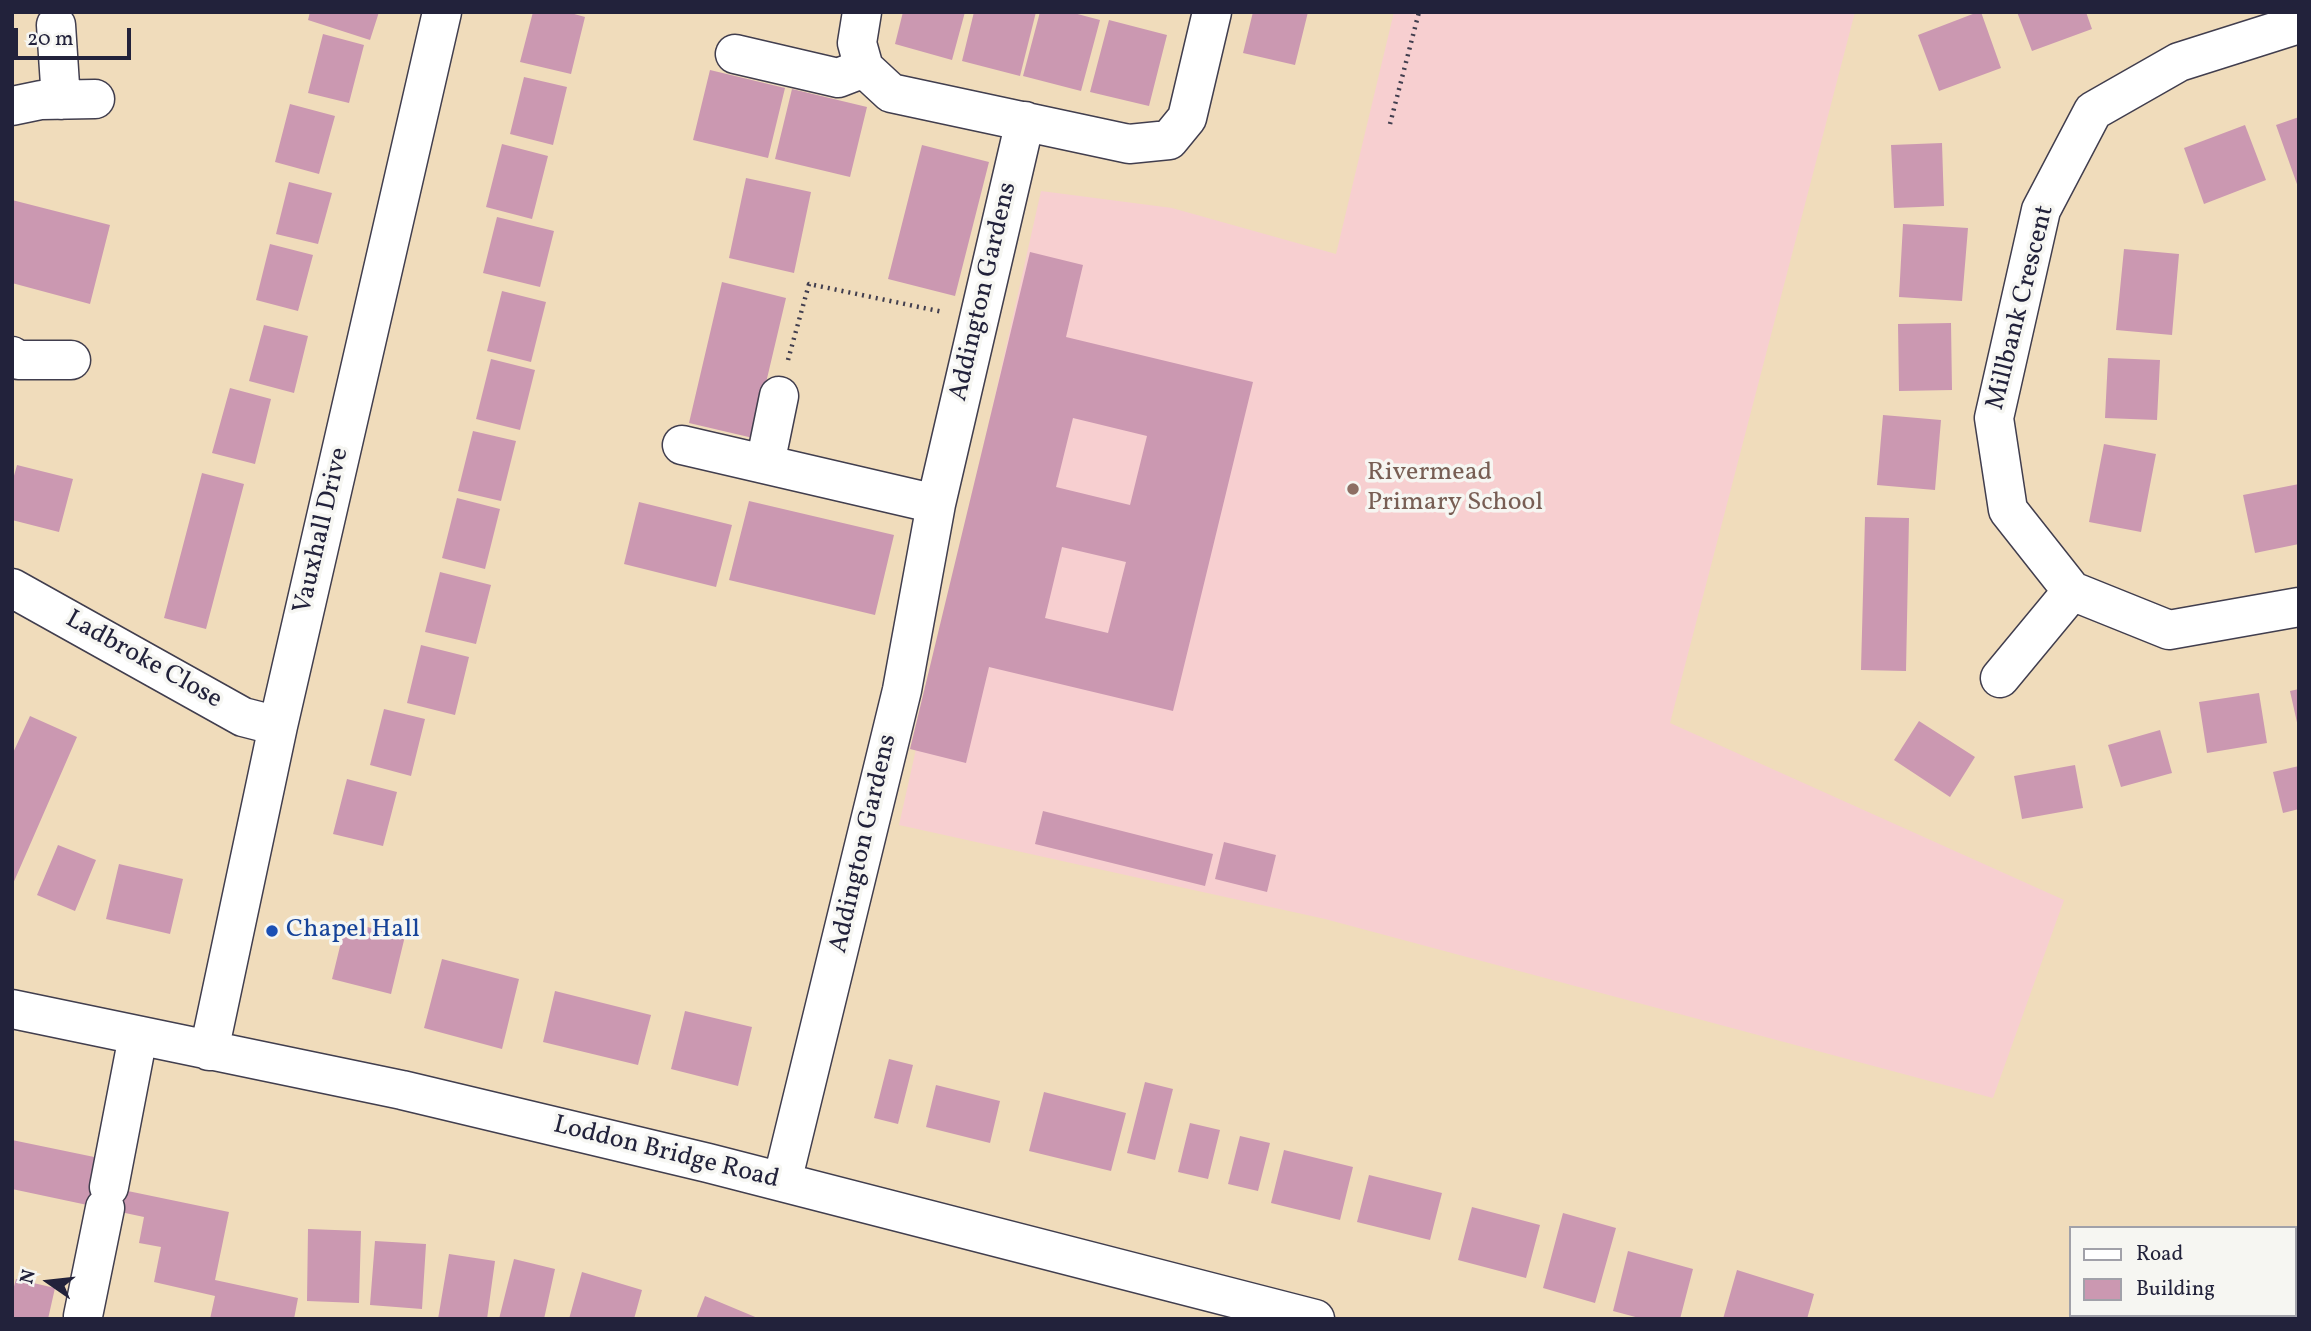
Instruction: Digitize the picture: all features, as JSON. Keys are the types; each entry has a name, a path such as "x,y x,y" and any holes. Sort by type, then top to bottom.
{"street":[{"name":"Vauxhall Drive","path":"209,1051 278,726 442,12"},
{"path":"862,12 857,43 864,68 891,93 1129,144 1169,140 1187,118 1212,12"},
{"name":"Millbank Crescent","path":"2299,24 2179,62 2093,111 2041,210 1994,418 2008,510 2072,591 2169,631 2299,607"},
{"path":"12,106 41,100 78,99 56,25"},
{"path":"735,54 838,78 864,68"},
{"name":"Addington Gardens","path":"782,1182 902,690 936,504 1024,121"},
{"path":"14,367 71,360"},
{"path":"765,464 779,396"},
{"path":"681,445 936,504"},
{"name":"Ladbroke Close","path":"12,588 243,717 278,726"},
{"path":"2000,678 2072,591"},
{"name":"Loddon Bridge Road","path":"12,1009 402,1090 782,1182 1315,1319"},
{"path":"83,1316 138,1035"}],"path":[{"path":"1390,124 1419,12"},
{"path":"779,396 809,284 978,319"}],"shaded area":[{"name":"Rivermead Primary School","path":"1394,12 1855,12 1670,723 2064,900 1993,1098 1325,919 899,825 1041,191 1172,208 1336,254"}],"building":[{"path":"310,12 379,12 370,40 308,20"},
{"path":"533,12 567,12 585,17 571,74 520,62"},
{"path":"903,12 965,12 952,60 895,44"},
{"path":"974,12 1036,12 1020,76 962,61"},
{"path":"1040,12 1070,12 1100,20 1081,91 1023,76"},
{"path":"1253,12 1308,12 1295,65 1243,53"},
{"path":"1981,12 2001,68 1939,91 1918,35"},
{"path":"2017,12 2086,12 2092,29 2032,51"},
{"path":"1109,20 1167,35 1149,106 1090,92"},
{"path":"323,34 364,45 349,103 308,93"},
{"path":"710,70 785,88 768,158 693,140"},
{"path":"524,77 567,87 553,145 510,134"},
{"path":"792,89 867,107 850,177 775,159"},
{"path":"290,104 335,116 319,174 275,162"},
{"path":"2299,117 2299,187 2298,187 2276,125"},
{"path":"2245,125 2266,180 2204,204 2184,148"},
{"path":"1942,143 1944,206 1894,208 1891,145"},
{"path":"502,144 548,156 532,219 486,207"},
{"path":"922,145 989,162 955,296 888,279"},
{"path":"746,178 811,192 794,273 729,258"},
{"path":"289,182 332,193 318,244 276,234"},
{"path":"12,200 110,225 90,304 12,283"},
{"path":"497,217 554,231 540,287 483,273"},
{"path":"1903,224 1968,228 1962,301 1899,297"},
{"path":"270,244 313,255 298,311 256,300"},
{"path":"2124,249 2179,254 2172,335 2116,330"},
{"path":"1030,252 1083,265 1066,337 1253,382 1173,711 989,667 966,763 910,749","holes":["1073,418 1147,436 1130,505 1056,487","1062,547 1126,562 1108,633 1045,618"]},
{"path":"722,282 786,298 753,438 689,423"},
{"path":"502,291 546,302 531,362 487,351"},
{"path":"1951,323 1952,390 1899,391 1898,324"},
{"path":"264,325 308,336 294,393 249,381"},
{"path":"2108,358 2160,360 2157,420 2105,418"},
{"path":"491,359 535,370 520,430 476,419"},
{"path":"230,388 271,399 255,464 212,453"},
{"path":"1883,415 1941,420 1935,490 1877,485"},
{"path":"473,431 516,441 501,501 458,491"},
{"path":"2104,444 2156,454 2141,532 2089,522"},
{"path":"17,465 73,479 59,532 12,520 12,483"},
{"path":"202,473 244,484 206,629 164,618"},
{"path":"2299,484 2299,544 2255,553 2243,495"},
{"path":"457,498 500,509 485,569 442,558"},
{"path":"749,501 894,535 875,615 729,580"},
{"path":"639,502 732,525 716,587 624,564"},
{"path":"1865,517 1909,518 1906,671 1861,670"},
{"path":"440,572 491,585 476,644 425,632"},
{"path":"421,645 469,657 455,715 407,703"},
{"path":"2299,689 2299,727 2298,727 2290,691"},
{"path":"2259,693 2267,743 2207,753 2199,702"},
{"path":"384,709 425,719 411,776 370,765"},
{"path":"30,716 77,737 12,886 12,755"},
{"path":"1919,721 1975,757 1950,797 1894,760"},
{"path":"2160,730 2172,773 2121,787 2108,745"},
{"path":"2075,765 2083,808 2022,819 2014,776"},
{"path":"2299,766 2299,809 2283,813 2273,772"},
{"path":"347,779 397,792 383,846 333,834"},
{"path":"1043,811 1213,854 1205,886 1035,844"},
{"path":"1224,842 1276,855 1267,892 1215,879"},
{"path":"58,845 96,860 75,911 37,895"},
{"path":"119,864 183,879 170,934 106,919"},
{"path":"346,922 405,936 391,994 332,979"},
{"path":"442,959 519,979 502,1049 424,1028"},
{"path":"555,991 651,1015 638,1065 543,1042"},
{"path":"685,1011 752,1027 738,1086 671,1069"},
{"path":"889,1059 913,1065 898,1124 874,1118"},
{"path":"1145,1082 1173,1089 1155,1160 1127,1153"},
{"path":"936,1085 1000,1101 990,1143 926,1127"},
{"path":"1044,1092 1126,1113 1111,1171 1029,1151"},
{"path":"1190,1123 1220,1130 1208,1179 1178,1172"},
{"path":"1240,1136 1270,1143 1258,1191 1228,1184"},
{"path":"12,1140 99,1158 94,1184 229,1212 215,1280 298,1298 294,1319 210,1319 215,1296 154,1282 161,1247 139,1243 144,1217 12,1189"},
{"path":"1284,1150 1353,1167 1340,1220 1271,1203"},
{"path":"1369,1175 1442,1193 1430,1240 1357,1222"},
{"path":"1472,1207 1540,1225 1526,1278 1458,1260"},
{"path":"1563,1213 1616,1228 1595,1303 1543,1288"},
{"path":"308,1229 361,1231 359,1303 307,1301"},
{"path":"375,1241 426,1244 422,1309 370,1305"},
{"path":"1628,1251 1693,1269 1680,1319 1643,1319 1613,1311"},
{"path":"449,1254 495,1261 487,1319 438,1319"},
{"path":"514,1259 555,1269 544,1319 499,1319"},
{"path":"1737,1270 1814,1294 1807,1319 1723,1319"},
{"path":"582,1272 642,1290 634,1319 569,1319"},
{"path":"16,1279 55,1288 48,1319 12,1319 12,1294"},
{"path":"2299,1291 2299,1319 2227,1319 2297,1317"},
{"path":"705,1296 760,1319 696,1319"},
{"path":"2127,1317 2209,1317 2209,1319"}],"place":[{"name":"Rivermead Primary School","path":"1353,489"},
{"name":"Chapel Hall","path":"272,931"}]}
